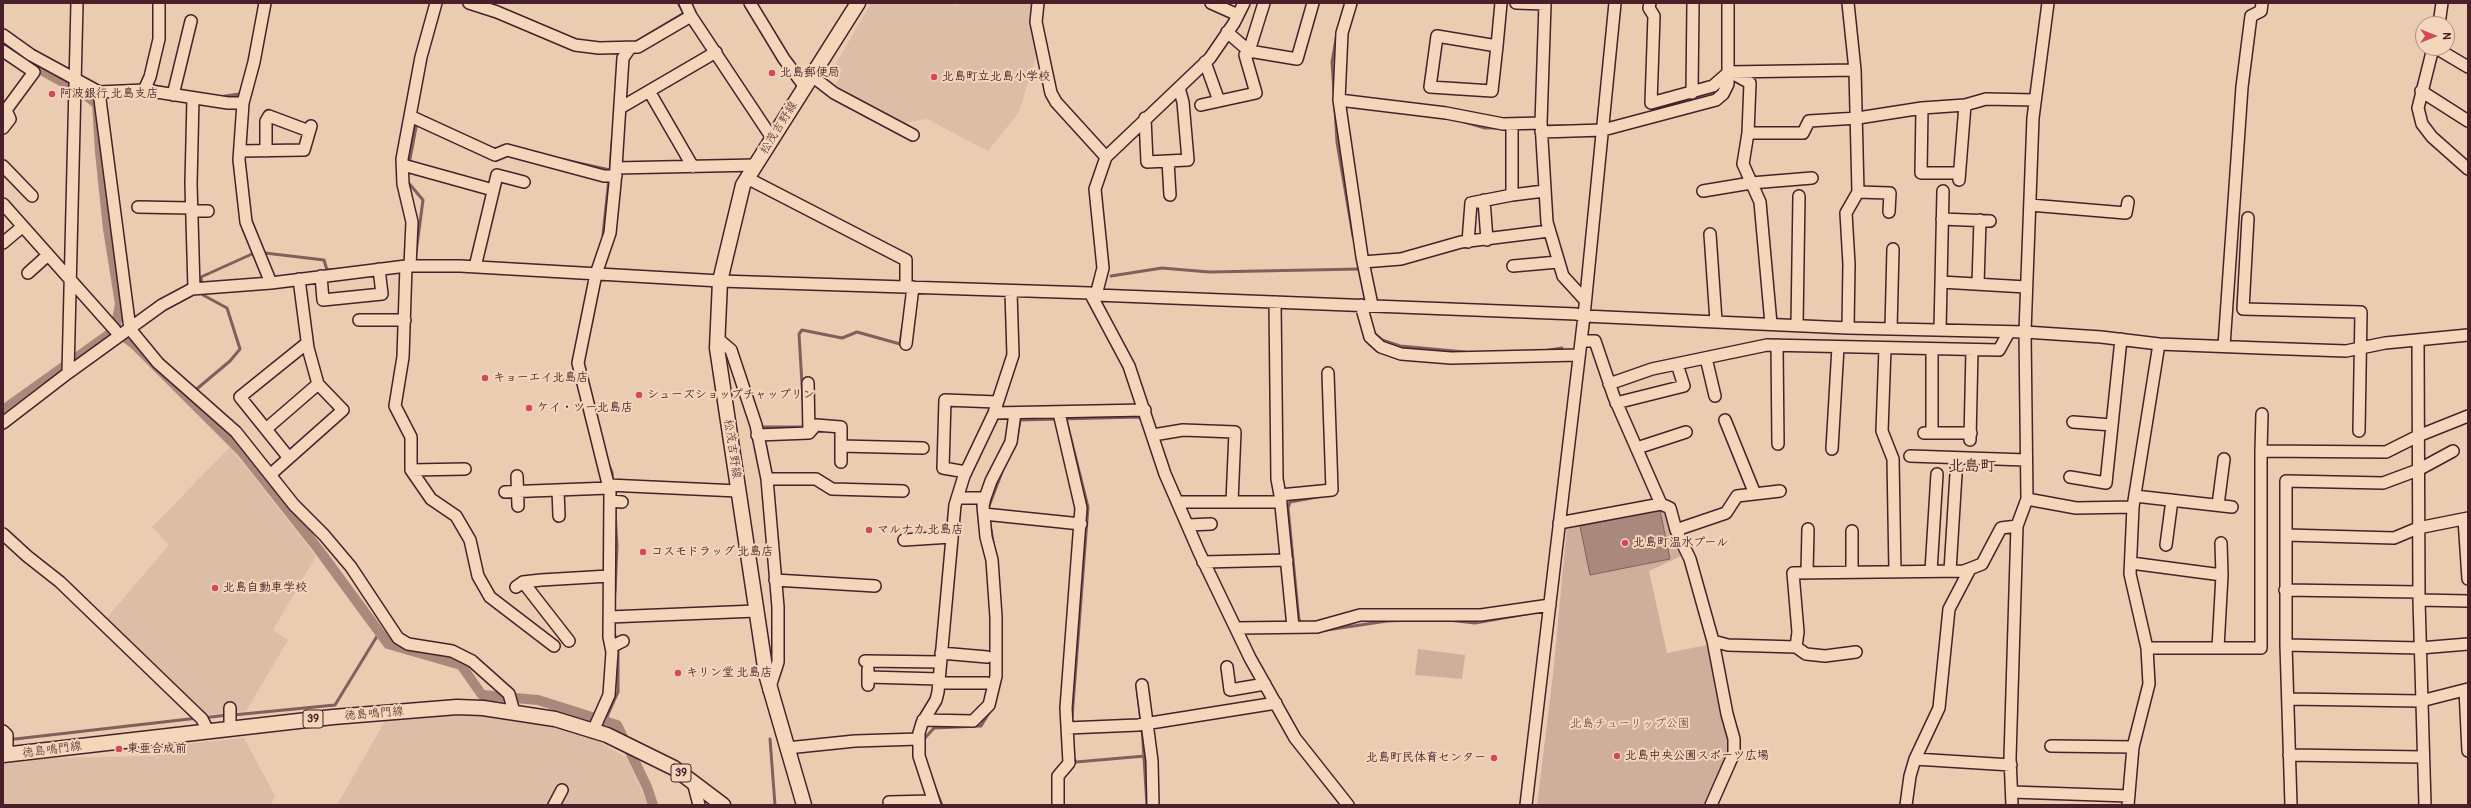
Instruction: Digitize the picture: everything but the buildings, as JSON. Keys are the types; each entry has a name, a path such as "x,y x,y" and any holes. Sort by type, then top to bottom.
{"main road":[{"name":"松茂吉野線","path":"804,805 770,690 756,611 717,338 720,281 741,192 747,178 858,3"},
{"name":"徳島鳴門線","path":"5,755 208,731 457,707 514,712 555,719 593,731 619,741 674,768 723,805"}],"street":[{"path":"70,3 76,34"},
{"path":"68,373 72,281 74,79 77,3"},
{"path":"144,90 150,77 159,39 159,3"},
{"path":"265,3 254,62 243,103 240,151 246,222 271,283"},
{"path":"436,3 421,57 403,164 403,184 412,222 403,356 395,406 411,437 411,470 431,499 456,516 470,540 478,576 490,597 554,646"},
{"path":"469,3 499,8 575,45 599,48 638,47 691,16"},
{"path":"685,3 691,16 772,138"},
{"path":"750,3 784,59 809,81 913,135"},
{"path":"1038,3 1036,22 1051,93 1056,102 1106,157"},
{"path":"1211,3 1238,15"},
{"path":"1244,3 1227,32 1205,62 1106,157 1095,189 1103,268 1093,294 1129,366 1146,410 1165,474 1203,562 1265,684 1295,738 1348,805"},
{"path":"1201,105 1256,93 1245,55 1250,51 1264,3"},
{"path":"1227,32 1250,51 1297,59 1313,3"},
{"path":"1351,3 1342,33 1339,100 1363,262 1370,337 1381,347 1401,354 1451,358 1579,355"},
{"path":"1497,46 1436,36 1430,87 1492,91 1497,46 1501,3"},
{"path":"1516,3 1545,4 1541,127 1544,191 1549,231 1563,276 1584,299"},
{"path":"1526,805 1584,316 1584,299 1603,130 1615,3"},
{"path":"1650,3 1649,8 1654,16 1651,103 1713,86 1729,72 1855,70"},
{"path":"1692,92 1693,3"},
{"path":"1339,100 1512,128 1541,127 1603,130 1716,100 1723,94 1728,84 1729,72 1728,3"},
{"path":"1848,3 1858,118 1858,192 1846,213 1849,264 1848,328"},
{"path":"2012,805 2011,765 2017,526 2027,499 2025,332 2026,287 2035,100 2048,3"},
{"path":"2224,346 2242,87 2252,16 2261,12 2262,3"},
{"path":"2441,16 2442,3"},
{"path":"173,95 191,21"},
{"path":"3,35 31,55 99,92 144,90 193,98 243,103"},
{"path":"593,731 609,694 611,647 609,617 610,501 612,486 578,363 596,274 610,233 616,172 623,58 630,48"},
{"path":"3,51 34,72 7,119"},
{"path":"620,108 716,52"},
{"path":"2432,56 2421,91 2418,108 2422,124 2432,136 2468,169"},
{"path":"2448,56 2468,67"},
{"path":"1205,62 1219,101"},
{"path":"1729,72 1750,83 1748,133 1743,164 1760,202 1771,324"},
{"path":"1145,118 1147,162 1188,160 1183,102 1179,88"},
{"path":"649,91 693,167"},
{"path":"2421,91 2468,121"},
{"path":"99,92 130,329 158,363 236,432 271,474 294,505 324,535 351,567 398,638 408,644 452,651 472,661 509,694 514,712"},
{"path":"1748,133 1803,133 1809,121 1858,118 1922,108 1965,105 1986,99 2013,97 2035,100"},
{"path":"193,98 192,209 194,289"},
{"path":"1922,108 1921,173 1959,177 1965,105"},
{"path":"240,151 304,150 310,129 269,116 266,121 266,150"},
{"path":"410,116 495,154 507,150 604,176 616,172 756,165"},
{"path":"1512,128 1512,195"},
{"path":"1168,161 1170,195"},
{"path":"403,164 493,190"},
{"path":"3,166 32,196"},
{"path":"475,267 497,175 524,182"},
{"path":"747,178 906,260 910,287 906,344"},
{"path":"1703,191 1751,183 1812,178"},
{"path":"1468,242 1471,203 1512,195 1544,191"},
{"path":"1940,330 1943,191"},
{"path":"1858,192 1890,193 1890,212"},
{"path":"1797,326 1799,196"},
{"path":"1484,200 1487,240"},
{"path":"2030,205 2126,214 2128,202"},
{"path":"3,204 115,330"},
{"path":"138,207 208,211"},
{"path":"2248,218 2243,309 2361,312 2359,431"},
{"path":"1942,219 1985,221 1978,284"},
{"path":"3,243 22,226"},
{"path":"1363,262 1401,259 1461,242 1487,240 1549,231"},
{"path":"1710,234 1716,322"},
{"path":"1890,329 1893,249"},
{"path":"28,272 48,255"},
{"path":"1513,266 1558,262"},
{"path":"3,423 68,373 162,305 194,289 271,283 408,266 475,267 720,281 1093,294 1576,314 1584,316 1797,326 2025,332 2121,339 2159,344 2346,351 2385,343 2468,335"},
{"path":"321,276 323,300 382,294 379,269"},
{"path":"271,474 343,410 318,384 307,343 299,279"},
{"path":"1941,282 2026,287"},
{"path":"889,802 933,803 919,756 919,739 923,720 936,700 939,681 957,498 966,472 994,413 1013,355 1011,292"},
{"path":"1275,302 1277,479 1281,499 1293,627"},
{"path":"360,320 405,320"},
{"path":"1610,384 1652,370 1767,345 1999,350 2009,332"},
{"path":"717,338 731,350 756,425 767,479 778,607 778,662 770,690"},
{"path":"2070,477 2106,482 2121,339"},
{"path":"1581,341 1595,341 1616,402 1661,504"},
{"path":"2418,341 2419,596 2425,805"},
{"path":"289,458 240,398 307,343"},
{"path":"2012,792 2129,800 2133,747 2149,684 2146,648 2130,574 2133,507 2159,344"},
{"path":"1777,345 1778,444"},
{"path":"1832,449 1838,347"},
{"path":"1885,348 1882,431 1893,459 1895,572"},
{"path":"1932,349 1928,433 1970,436 1972,350"},
{"path":"1706,358 1715,396"},
{"path":"1616,402 1684,386 1677,364"},
{"path":"1178,502 1232,502 1281,499 1332,490 1328,373"},
{"path":"266,429 318,384"},
{"path":"808,384 809,434"},
{"path":"966,472 943,468 945,400 997,402"},
{"path":"994,413 1059,413 1146,410"},
{"path":"923,720 973,721 988,705 996,676 996,617 992,560 986,537 984,514 985,498 991,481 1011,442 1016,413"},
{"path":"1058,805 1058,776 1069,763 1066,708 1081,524 1081,508 1059,413"},
{"path":"2146,648 2261,648 2262,414"},
{"path":"2261,451 2386,452 2418,436 2468,416"},
{"path":"1725,420 1755,494"},
{"path":"2073,422 2112,425"},
{"path":"809,434 816,425 841,427 841,462"},
{"path":"1153,435 1183,430 1235,432 1232,502"},
{"path":"1637,448 1686,432"},
{"path":"757,435 809,434"},
{"path":"841,446 923,448"},
{"path":"2291,805 2285,590 2286,481 2383,483 2418,470 2453,451"},
{"path":"1910,456 2026,460"},
{"path":"1950,571 1958,458"},
{"path":"2218,505 2224,459"},
{"path":"411,470 465,469"},
{"path":"1931,571 1937,474"},
{"path":"517,476 518,506"},
{"path":"767,479 816,479 832,489 903,491"},
{"path":"505,492 612,486 738,491"},
{"path":"558,490 559,516"},
{"path":"1676,530 1726,513 1737,496 1780,491"},
{"path":"2135,496 2232,507"},
{"path":"957,498 985,498"},
{"path":"2027,499 2076,508 2133,507"},
{"path":"2166,545 2172,500"},
{"path":"610,501 622,502"},
{"path":"1559,523 1661,504 1670,508 1676,530 1690,559 1713,641 1727,714 1734,739 1734,753 1710,805"},
{"path":"984,514 1081,524"},
{"path":"2286,535 2394,538 2418,528 2466,518 2468,579"},
{"path":"1188,525 1211,524"},
{"path":"1796,647 1798,632 1793,573 1950,571 1970,568 1982,564 2001,528 2017,526"},
{"path":"1807,572 1808,529"},
{"path":"1852,531 1852,572"},
{"path":"3,534 27,556 60,582 202,719 208,731"},
{"path":"904,540 952,537"},
{"path":"2218,648 2222,575 2221,543"},
{"path":"1203,562 1287,560"},
{"path":"2131,563 2222,575"},
{"path":"1906,805 1910,776 1915,759 1939,708 1949,609 1970,568"},
{"path":"569,641 519,585 609,576"},
{"path":"775,580 875,586"},
{"path":"2285,590 2419,596 2468,601"},
{"path":"1236,628 1317,626 1360,615 1481,615 1550,605"},
{"path":"609,617 756,611"},
{"path":"611,647 623,641"},
{"path":"1713,641 1728,645 1796,647 1806,654 1825,656 1856,652"},
{"path":"2286,644 2420,648 2468,644"},
{"path":"987,657 941,658 867,673 939,681 987,683"},
{"path":"1227,667 1230,690 1265,684"},
{"path":"1142,685 1143,725 1153,805"},
{"path":"2289,699 2421,701 2466,689 2468,751"},
{"path":"1068,728 1143,725 1276,703"},
{"path":"230,708 230,729"},
{"path":"3,731 7,735 5,755"},
{"path":"787,748 855,741 919,739"},
{"path":"2051,746 2133,747"},
{"path":"2289,755 2423,756"},
{"path":"1915,759 2011,765"},
{"path":"693,782 699,805"},
{"path":"554,805 562,790"}],"shaded area":[{"name":"北島町立北島小学校","path":"871,3 950,3 956,6 958,3 1033,3 1031,34 1038,50 1019,112 988,151 927,119 899,124 836,85 841,70 835,65"},
{"name":"北島自動車学校","path":"230,447 316,556 273,630 288,640 246,711 206,715 106,619 169,545 152,527"},
{"name":"北島町温水プール","path":"1660,510 1670,559 1590,575 1580,526"},
{"path":"470,714 548,724 589,736 627,758 648,805 337,805 386,719"},
{"path":"244,738 275,796 271,805 3,805 3,764 53,758 157,756 156,747"}],"green space":[{"name":"北島チューリップ公園","path":"1665,508 1681,556 1649,571 1667,653 1707,645 1730,746 1703,805 1537,805 1553,674 1567,526"},
{"path":"1418,649 1465,655 1462,679 1415,675"}],"waterway":[{"path":"632,44 684,13 678,3"},
{"path":"1334,93 1332,62 1337,33"},
{"path":"3,44 41,70 66,84"},
{"path":"150,85 172,89"},
{"path":"3,410 115,330 120,304 108,229 100,152 97,104 82,92"},
{"path":"219,97 239,94"},
{"path":"1335,109 1337,142 1353,236"},
{"path":"1461,121 1485,128 1499,128"},
{"path":"409,164 417,122"},
{"path":"1544,126 1566,126"},
{"path":"610,172 612,142"},
{"path":"565,160 610,170"},
{"path":"603,235 609,178"},
{"path":"407,181 423,200 416,253"},
{"path":"186,398 230,361 240,349 227,308 203,295 201,277 252,254 265,253 324,260 327,270 341,269"},
{"path":"1111,276 1162,268 1209,272 1360,269"},
{"path":"803,401 799,334 802,330 842,338 857,332 900,344 903,325"},
{"path":"115,330 134,344 241,451 319,550 388,644 461,665 482,695 538,700 617,725 647,787 653,805"},
{"path":"1372,331 1382,340 1400,346 1465,352"},
{"path":"1543,351 1562,348"},
{"path":"1016,442 1020,420 1140,417 1141,419"},
{"path":"1066,419 1088,507 1072,718"},
{"path":"764,427 804,427 804,425"},
{"path":"607,461 612,472 613,483"},
{"path":"989,512 989,506 1002,472"},
{"path":"1303,625 1299,620 1288,508 1290,502 1317,497"},
{"path":"615,512 617,546 615,592"},
{"path":"991,530 993,542"},
{"path":"1448,620 1475,623 1531,613"},
{"path":"1320,631 1387,621 1410,620"},
{"path":"605,721 618,692 618,652 614,630"},
{"path":"233,715 335,705 379,633"},
{"path":"997,693 1000,679"},
{"path":"1137,688 1141,721"},
{"path":"924,739 934,728 981,726 992,708"},
{"path":"203,718 227,715"},
{"path":"15,739 198,718"},
{"path":"1142,727 1147,805"},
{"path":"770,739 775,805"},
{"path":"1073,757 1076,762 1145,756"},
{"path":"935,788 942,805"}],"place":[{"name":"北島郵便局","path":"772,73"},
{"name":"北島町立北島小学校","path":"934,77"},
{"name":"阿波銀行 北島支店","path":"52,94"},
{"name":"キョーエイ北島店","path":"485,378"},
{"name":"シューズショップチャップリン","path":"639,395"},
{"name":"ケイ・ツー北島店","path":"529,408"},
{"name":"マルナカ 北島店","path":"869,530"},
{"name":"北島町温水プール","path":"1625,543"},
{"name":"コスモドラッグ 北島店","path":"643,552"},
{"name":"北島自動車学校","path":"215,588"},
{"name":"キリン堂 北島店","path":"678,673"},
{"name":"東亜合成前","path":"119,749"},
{"name":"北島中央公園スポーツ広場","path":"1617,756"},
{"name":"北島町民体育センター","path":"1494,758"}],"district":[{"name":"北島町","path":"1972,467"}]}
